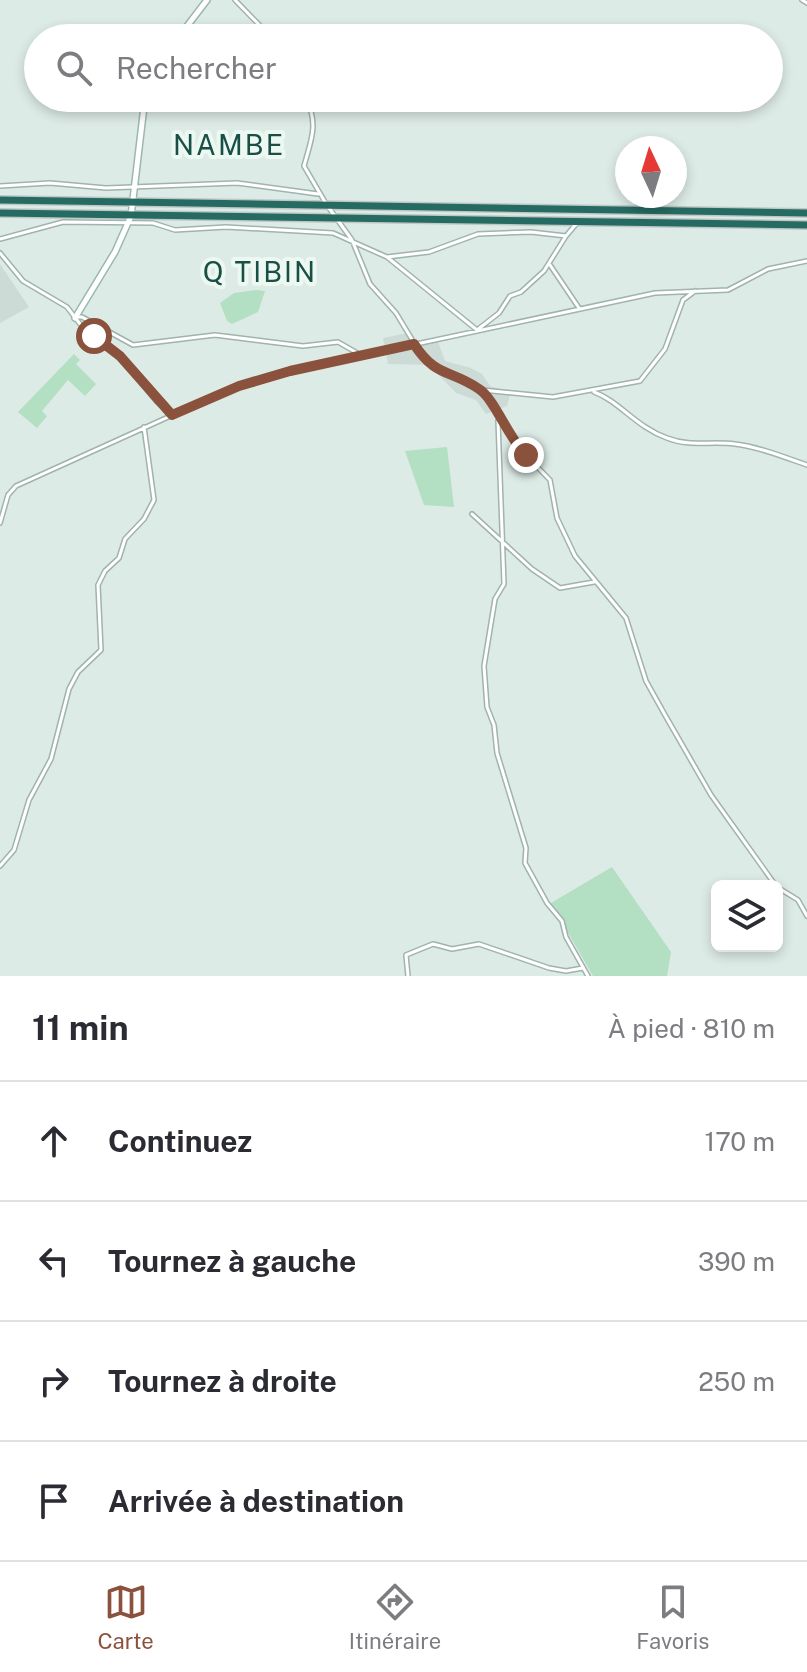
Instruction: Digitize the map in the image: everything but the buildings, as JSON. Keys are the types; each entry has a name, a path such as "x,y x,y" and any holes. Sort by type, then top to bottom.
{"highway":[{"path":"0,200 807,213"},
{"path":"0,213 130,219 807,225"}],"street":[{"path":"189,24 207,0"},
{"path":"235,0 258,24"},
{"path":"802,0 807,3"},
{"path":"75,318 130,219 137,187 144,112"},
{"path":"313,112 315,136 307,149 304,166 318,194 352,240 370,284 390,305 429,365 481,389 553,397 622,387 640,381 649,373 672,337 683,300 695,291"},
{"path":"0,186 137,187 237,183 318,194"},
{"path":"0,239 63,222 130,219 175,230 284,229 333,233 387,257 477,330"},
{"path":"477,330 499,313 510,296 521,292 549,263 577,222"},
{"path":"387,257 429,252 478,234 531,232 566,236"},
{"path":"0,253 23,281 54,297 120,356 172,415"},
{"path":"0,523 12,488 239,386 316,364 655,293 728,290 768,269 807,261"},
{"path":"549,263 579,308"},
{"path":"75,318 82,317 133,345 215,335 303,346 338,342 363,355"},
{"path":"481,389 517,446 550,480 557,518 575,556 626,618 646,681 697,772 772,880"},
{"path":"594,392 608,397 625,416 666,438 685,444 750,446 807,465"},
{"path":"498,418 504,584 495,599 484,666 487,707 505,787 526,848 525,863 547,903 564,925 566,937 588,976"},
{"path":"0,866 14,850 29,800 51,759 69,689 78,672 101,650 98,585 105,571 119,558 125,539 153,504 144,427"},
{"path":"472,514 560,588 585,581 598,583"},
{"path":"783,890 798,900 807,916"},
{"path":"408,976 406,955 433,944 452,949 479,944 549,968 566,971 583,968"}],"shaded area":[{"path":"0,264 29,307 0,323"},
{"path":"407,333 414,344 437,339 445,361 471,368 482,374 490,386 511,392 507,406 486,414 476,400 456,393 429,365 388,364 383,338"}],"green space":[{"path":"265,291 258,312 232,324 227,321 220,303 234,293"},
{"path":"74,354 80,360 76,364 96,384 85,396 68,380 42,411 47,416 37,428 18,412"},
{"path":"447,447 454,507 424,505 405,451"},
{"path":"612,867 671,952 667,976 593,976 551,903"}],"district":[{"name":"NAMBE","path":"229,145"},
{"name":"Q TIBIN","path":"260,272"}],"route":[{"path":"94,336 120,356 156,401 172,415 239,386 290,371 414,344 429,365 481,389 502,426 526,455"}]}
